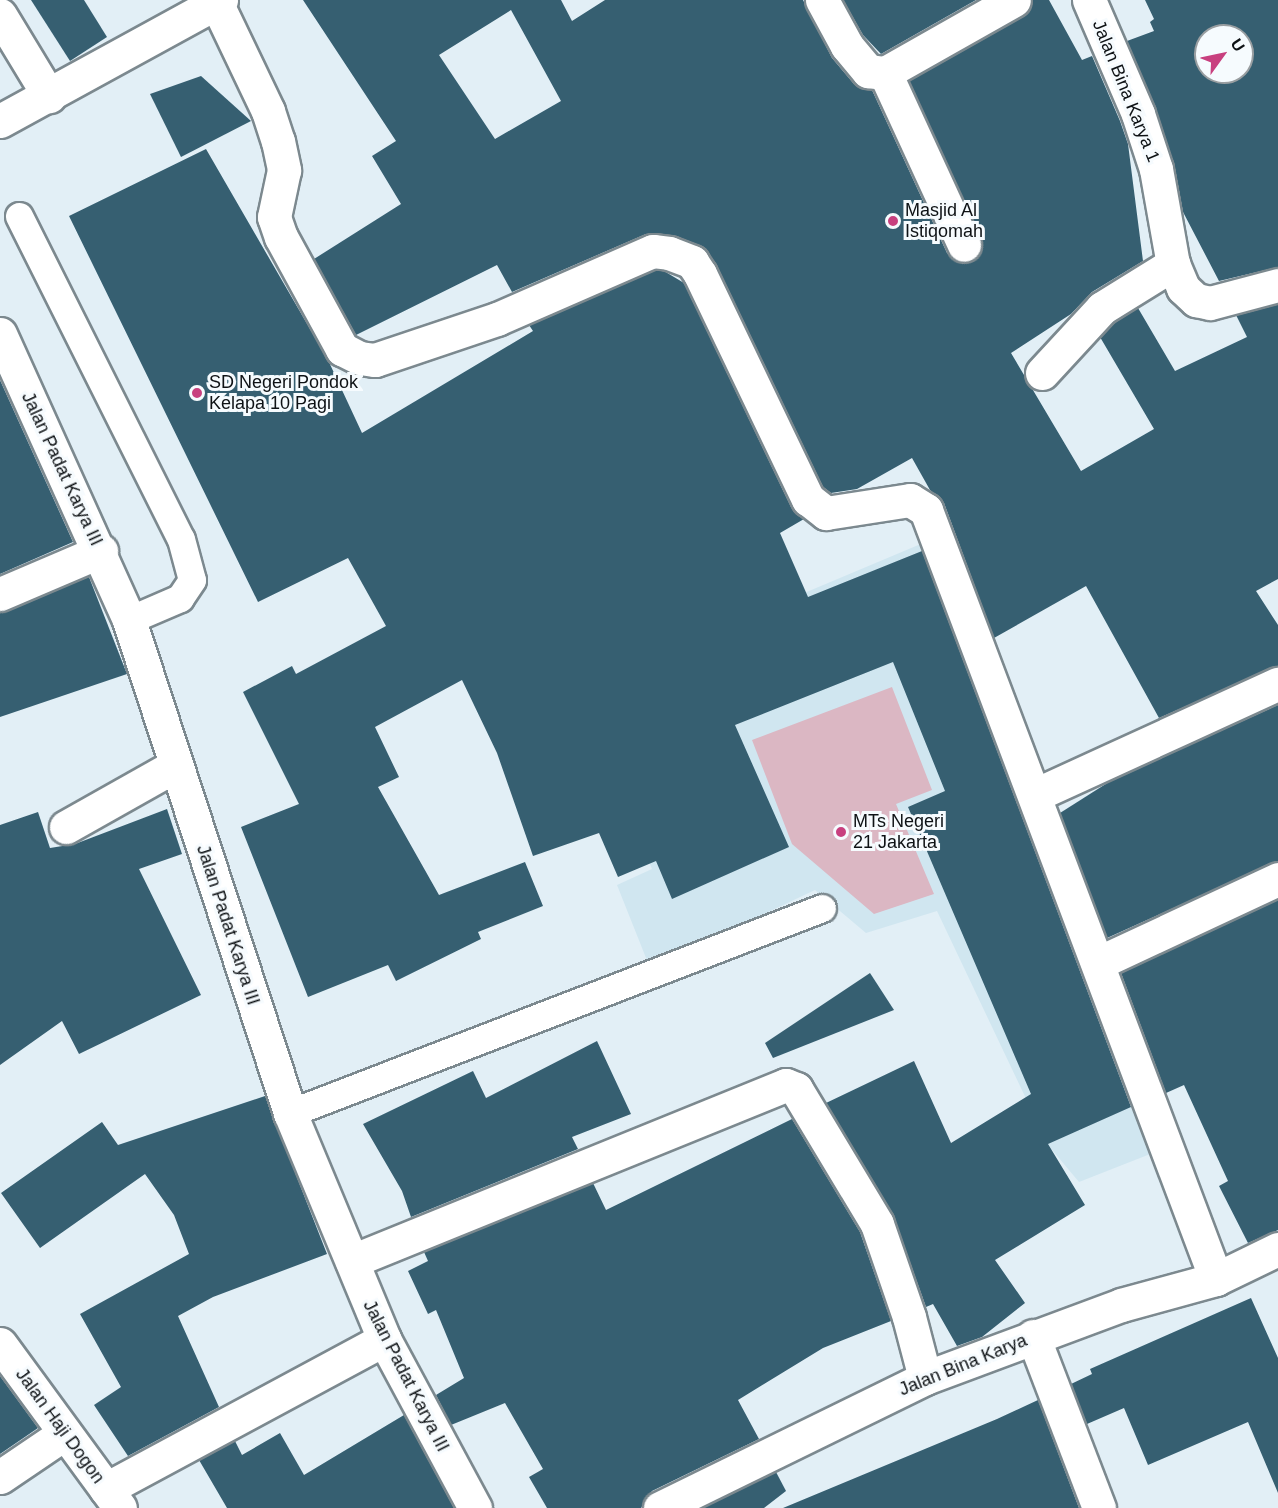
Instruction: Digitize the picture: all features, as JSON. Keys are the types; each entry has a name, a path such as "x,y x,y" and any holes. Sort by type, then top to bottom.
{"street":[{"path":"822,0 847,46 868,71 885,73 1014,0"},
{"name":"Jalan Bina Karya 1","path":"1089,0 1138,114 1156,169 1178,276"},
{"path":"0,121 218,1 268,111 278,141 284,170 274,217 337,344 360,358 375,360 497,319 653,250 692,262 808,499 826,513 909,500 926,510 1216,1280"},
{"path":"0,15 49,96"},
{"path":"885,73 964,245"},
{"path":"1042,373 1102,308 1178,276 1196,300 1210,303 1278,285"},
{"name":"Jalan Padat Karya III","path":"0,334 101,551 129,620 290,1113 384,1339 475,1508"},
{"path":"0,594 101,551"},
{"path":"1035,795 1278,684"},
{"path":"66,827 176,765"},
{"path":"1098,963 1278,879"},
{"path":"352,1261 786,1085 796,1089 877,1224 909,1317 925,1378"},
{"name":"Jalan Bina Karya","path":"660,1508 698,1499 925,1378 1121,1305 1216,1280 1278,1249"},
{"path":"1033,1336 1099,1508"},
{"path":"113,1498 384,1339"},
{"name":"Jalan Haji Dogon","path":"0,1344 113,1498"},
{"path":"0,1478 65,1433"}],"lane":[{"path":"19,216 182,539 192,580 180,598 129,620"},
{"path":"290,1113 822,908"}],"shaded area":[{"name":"MTs Negeri 21 Jakarta","path":"935,538 1163,1149 1079,1182 1048,1145 937,911 866,933 815,890 650,968 617,885 652,869 621,794 707,634"},
{"path":"892,687 932,790 896,804 934,894 874,914 792,844 752,740"}],"building":[{"path":"31,0 84,0 107,37 70,61"},
{"path":"303,0 561,0 572,21 605,0 803,0 832,58 854,84 872,90 947,253 963,264 980,255 981,238 909,81 1023,16 1033,0 1049,0 1082,60 1092,56 1120,121 1128,144 1143,261 1092,292 1071,314 1011,353 1081,471 1154,429 1100,337 1114,323 1138,308 1175,371 1247,337 1236,315 1278,304 1278,579 1256,591 1278,625 1278,666 1159,718 1086,586 994,638 944,503 930,490 912,458 857,489 831,493 823,487 716,264 699,245 676,236 646,234 512,292 497,265 356,335 314,259 401,204 372,156 396,141","holes":["511,10 561,101 495,139 439,55"]},
{"path":"843,0 976,0 881,54 863,35"},
{"path":"1145,0 1278,0 1278,267 1219,281 1183,212 1174,163 1127,41 1154,31 1150,22 1154,19"},
{"path":"201,76 251,121 181,157 150,94"},
{"path":"206,149 328,360 362,433 533,331 529,325 656,270 664,271 684,283 791,507 804,519 780,533 808,597 922,551 1131,1107 1048,1144 1085,1205 995,1260 1025,1303 982,1337 957,1346 933,1304 926,1307 893,1215 826,1103 914,1061 951,1143 1031,1094 908,807 945,791 893,662 735,725 789,847 672,899 656,861 618,877 599,833 533,856 497,753 462,680 375,727 399,777 378,787 439,895 525,862 543,906 478,932 481,939 396,981 388,965 308,997 241,827 299,804 243,692 292,666 296,674 386,626 348,558 258,602 69,216"},
{"path":"0,380 73,542 0,574"},
{"path":"89,577 127,674 0,717 0,612"},
{"path":"1278,705 1278,861 1107,938 1060,813 1112,780"},
{"path":"167,809 182,854 139,869 201,995 79,1054 62,1021 0,1065 0,825 38,812 50,848 75,844"},
{"path":"1278,900 1278,1230 1248,1243 1219,1186 1228,1181 1184,1085 1166,1093 1121,973"},
{"path":"870,973 894,1010 773,1058 765,1043"},
{"path":"597,1041 631,1114 572,1137 578,1149 411,1217 402,1191 363,1124 473,1071 486,1098"},
{"path":"265,1096 327,1254 213,1297 178,1316 219,1407 128,1456 94,1405 121,1387 80,1314 189,1254 174,1215 145,1174 40,1248 1,1193 102,1122 118,1145"},
{"path":"792,1119 860,1232 891,1321 823,1348 738,1400 759,1439 652,1491 641,1508 547,1508 529,1477 543,1469 505,1403 451,1425 436,1395 464,1378 436,1310 428,1314 408,1271 428,1261 424,1252 593,1183 606,1210"},
{"path":"1251,1298 1278,1358 1278,1493 1248,1422 1148,1465 1124,1408 1087,1424 1071,1384 1092,1374 1090,1369"},
{"path":"0,1376 38,1428 0,1454"},
{"path":"1038,1400 1079,1508 783,1508 997,1419"},
{"path":"404,1415 454,1508 227,1508 199,1460 235,1441 242,1455 280,1433 304,1475"},
{"path":"776,1472 786,1491 764,1508 703,1508"}],"place":[{"name":"Masjid Al Istiqomah","path":"893,221"},
{"name":"SD Negeri Pondok Kelapa 10 Pagi","path":"197,393"},
{"name":"MTs Negeri 21 Jakarta","path":"841,832"}]}
